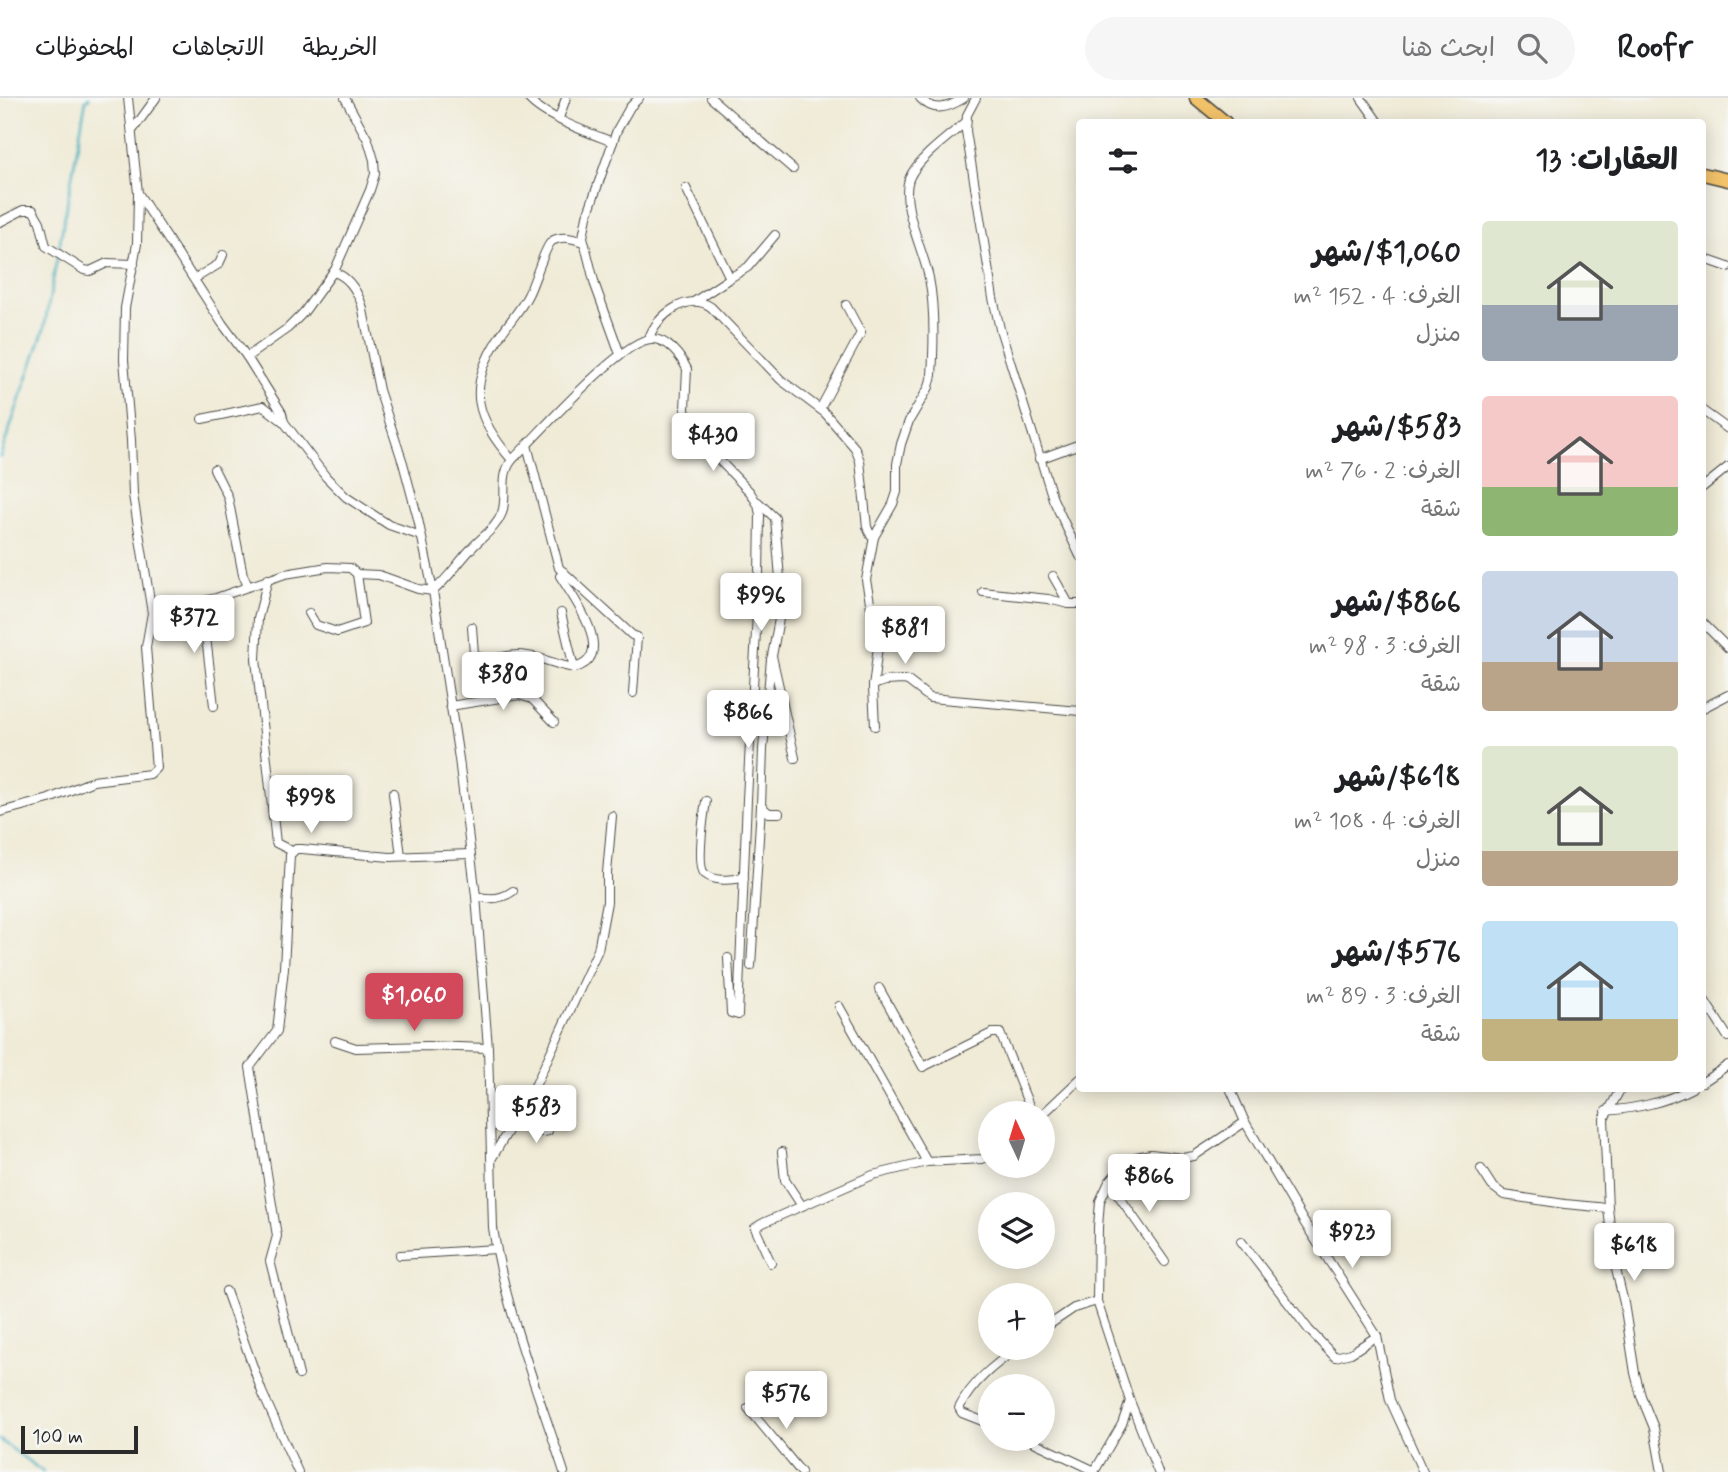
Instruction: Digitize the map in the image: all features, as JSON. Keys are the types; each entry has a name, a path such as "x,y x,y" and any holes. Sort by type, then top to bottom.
{"highway":[{"path":"1196,98 1221,119"},
{"path":"1706,175 1728,180"}],"street":[{"path":"0,812 49,799 93,781 154,771 156,755 146,647 152,614 133,495 124,360 125,307 138,244 138,193 128,98"},
{"path":"132,131 156,98"},
{"path":"247,357 288,328 304,312 328,276 334,272 370,190 374,160 368,140 345,98"},
{"path":"528,98 559,118 613,142"},
{"path":"559,118 566,98"},
{"path":"620,354 583,242 584,225 625,114 639,98"},
{"path":"711,98 793,169"},
{"path":"920,98 927,105 940,108 953,105 964,98"},
{"path":"875,726 873,685 878,646 866,580 874,537 897,492 897,464 901,444 909,421 928,390 932,375 931,288 913,225 907,185 918,164 965,122 976,98"},
{"path":"1361,98 1376,119"},
{"path":"965,122 993,298 1039,459 1053,499 1076,548"},
{"path":"686,188 730,278"},
{"path":"138,193 235,343 247,357 282,413 284,422"},
{"path":"0,222 23,210 33,210 40,222 46,246 82,270 90,271 107,263 134,264"},
{"path":"649,339 654,326 664,317 684,303 695,301 748,267 775,235"},
{"path":"512,460 484,422 479,393 483,367 527,297 540,271 547,246 562,238 583,242"},
{"path":"194,279 219,264 223,255"},
{"path":"1708,260 1728,267"},
{"path":"334,272 351,285 362,305 376,378 403,463 433,591 476,896 488,1048 493,1228 496,1249 524,1352 564,1472"},
{"path":"695,301 711,307 782,380 841,430 857,452 867,527 874,537"},
{"path":"820,410 861,333 846,305"},
{"path":"152,614 202,602 268,579 328,567 349,568 357,574 379,575 424,591 433,591 497,522 504,503 504,475 512,460 620,354 649,339 660,340 683,362 688,377 685,413 690,428 775,518 782,603 765,711 751,966"},
{"path":"202,419 262,406 284,422 326,477 346,497 382,521 421,536"},
{"path":"1706,413 1728,429"},
{"path":"527,445 559,568 637,637 633,693"},
{"path":"1039,459 1076,445"},
{"path":"1706,485 1728,467"},
{"path":"214,469 228,498 243,575 248,586"},
{"path":"728,958 731,1013 738,1015 761,532 756,500"},
{"path":"472,627 474,654 480,658 532,656 574,668 588,662 592,648 591,631 581,606 560,576 564,572"},
{"path":"309,613 316,625 337,632 364,623 357,574"},
{"path":"1053,576 1069,604"},
{"path":"268,579 258,618 256,659 276,843 292,851 302,849 401,856 470,854"},
{"path":"983,592 1076,604"},
{"path":"202,602 214,706"},
{"path":"561,612 574,668"},
{"path":"1706,626 1728,648"},
{"path":"772,656 795,758"},
{"path":"873,685 903,680 930,698 1076,711"},
{"path":"450,706 519,695 532,699 554,722"},
{"path":"1706,706 1728,695"},
{"path":"393,793 401,856"},
{"path":"706,801 702,870 705,874 723,880 744,878"},
{"path":"761,806 769,813 779,813"},
{"path":"491,1160 533,1089 598,950 607,902 612,816"},
{"path":"292,851 284,968 276,1031 250,1066 277,1236 270,1261 299,1375"},
{"path":"476,896 491,899 506,896 513,891"},
{"path":"878,988 923,1067 992,1033 1000,1033 1027,1101"},
{"path":"1706,1003 1728,1037"},
{"path":"839,1006 927,1162"},
{"path":"335,1041 356,1048 488,1048"},
{"path":"1706,1080 1728,1065"},
{"path":"1055,1103 1076,1083"},
{"path":"533,1089 542,1132 548,1130 553,1107"},
{"path":"1232,1092 1245,1122 1304,1222 1377,1336 1390,1400 1423,1472"},
{"path":"1618,1092 1606,1111 1604,1127 1614,1261 1625,1303 1635,1373 1654,1428 1662,1472"},
{"path":"1606,1111 1646,1106 1684,1092"},
{"path":"525,1127 526,1101"},
{"path":"1158,1472 1130,1401 1097,1301 1097,1227 1100,1201 1109,1182 1136,1157 1151,1154 1182,1158 1194,1156 1245,1122"},
{"path":"782,1152 785,1180 802,1206"},
{"path":"771,1263 755,1228 785,1212 873,1175 927,1162 978,1159"},
{"path":"1481,1169 1492,1186 1504,1195 1608,1208"},
{"path":"1109,1182 1165,1262"},
{"path":"1241,1241 1309,1330 1335,1357 1351,1353 1377,1336"},
{"path":"400,1255 496,1249"},
{"path":"226,1291 262,1392 298,1472"},
{"path":"1055,1321 1074,1308 1097,1301"},
{"path":"985,1374 1001,1360"},
{"path":"978,1381 968,1391 960,1408 962,1413 978,1419"},
{"path":"1052,1451 1093,1471 1109,1449 1130,1401"},
{"path":"748,1408 801,1472"}],"waterway":[{"path":"0,457 44,329 86,100 89,98"},
{"path":"0,1440 43,1472"}]}
